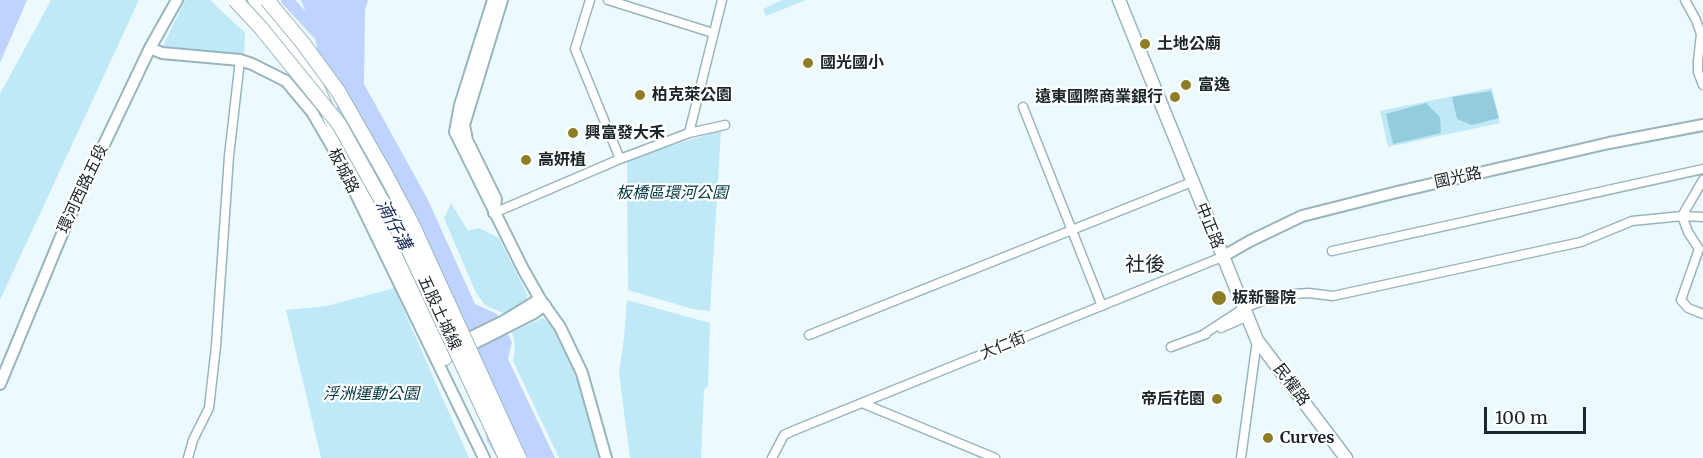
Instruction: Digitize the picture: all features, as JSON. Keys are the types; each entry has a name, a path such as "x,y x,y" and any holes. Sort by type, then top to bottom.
{"highway":[{"name":"五股土城線","path":"235,0 261,28 339,124 407,246 506,458"},
{"path":"244,0 298,61 337,155"},
{"path":"255,0 298,61 355,174 441,356"},
{"name":"五股土城線","path":"267,0 338,91 386,176 412,224 519,458"}],"main road":[{"name":"中正路","path":"1119,0 1257,340"},
{"name":"民權路","path":"1257,340 1346,458"}],"street":[{"name":"環河西路五段","path":"0,384 58,241 150,48 177,0"},
{"path":"493,0 459,105 455,132 494,213 542,302 560,327 582,372 606,458"},
{"path":"494,213 496,199 467,140 464,125 502,0"},
{"path":"590,0 575,49 620,159"},
{"path":"608,0 712,33"},
{"path":"689,133 722,0"},
{"path":"1685,0 1701,34 1698,72 1703,85"},
{"name":"板城路","path":"150,48 162,53 240,60 286,81 312,112 337,155 441,356 484,458"},
{"path":"188,458 193,440 209,408 216,346 229,156 240,60"},
{"path":"1023,107 1102,306"},
{"path":"494,213 620,159 689,133 725,125"},
{"name":"國光路","path":"1222,257 1302,216 1386,194 1609,143 1703,125"},
{"path":"1332,251 1703,169"},
{"path":"809,334 1192,182"},
{"path":"1682,216 1702,182"},
{"path":"1682,216 1688,232 1699,249 1681,300 1688,308 1703,314"},
{"path":"1172,347 1201,336 1278,295 1309,292 1333,296 1581,242 1632,221 1682,216 1703,217"},
{"name":"大仁街","path":"772,458 784,435 1222,257"},
{"path":"441,356 506,324 542,302"},
{"name":"中正路","path":"1241,458 1257,340"},
{"path":"862,403 995,458"}],"green space":[{"path":"51,0 139,0 0,300 0,94"},
{"path":"185,0 210,0 245,33 244,55 162,48"},
{"path":"782,0 806,0 766,16 763,9"},
{"path":"1492,88 1500,123 1388,147 1380,111"},
{"name":"板橋區環河公園","path":"721,130 710,311 693,309 628,290 627,160"},
{"path":"451,203 468,231 479,228 499,238 528,296 521,307 505,314 485,305 476,293 444,218"},
{"name":"浮洲運動公園","path":"394,288 469,458 321,458 286,310 327,306"},
{"path":"627,300 710,323 708,386 704,390 701,458 630,458 619,373"},
{"path":"543,318 554,328 577,374 601,458 559,458 513,361 515,346 512,332"}],"shaded area":[{"path":"1491,91 1499,118 1472,125 1457,119 1452,97"},
{"path":"1426,103 1440,117 1441,133 1393,144 1386,114"}],"water":[{"path":"0,0 27,0 0,63"},
{"path":"301,0 368,0 365,10 364,84 427,198 475,304 497,314 512,342 508,359 555,458 497,458 487,441 484,425 439,334 337,113 336,80 318,54 314,32"}],"waterway":[{"name":"湳仔溝","path":"287,0 323,39"}],"place":[{"name":"土地公廟","path":"1145,44"},
{"name":"國光國小","path":"808,63"},
{"name":"富逸","path":"1186,85"},
{"name":"柏克萊公園","path":"640,95"},
{"name":"遠東國際商業銀行","path":"1175,97"},
{"name":"興富發大禾","path":"573,133"},
{"name":"高妍植","path":"526,160"},
{"name":"板新醫院","path":"1219,298"},
{"name":"帝后花園","path":"1217,399"},
{"name":"Curves","path":"1268,438"}],"district":[{"name":"社後","path":"1145,265"}]}
